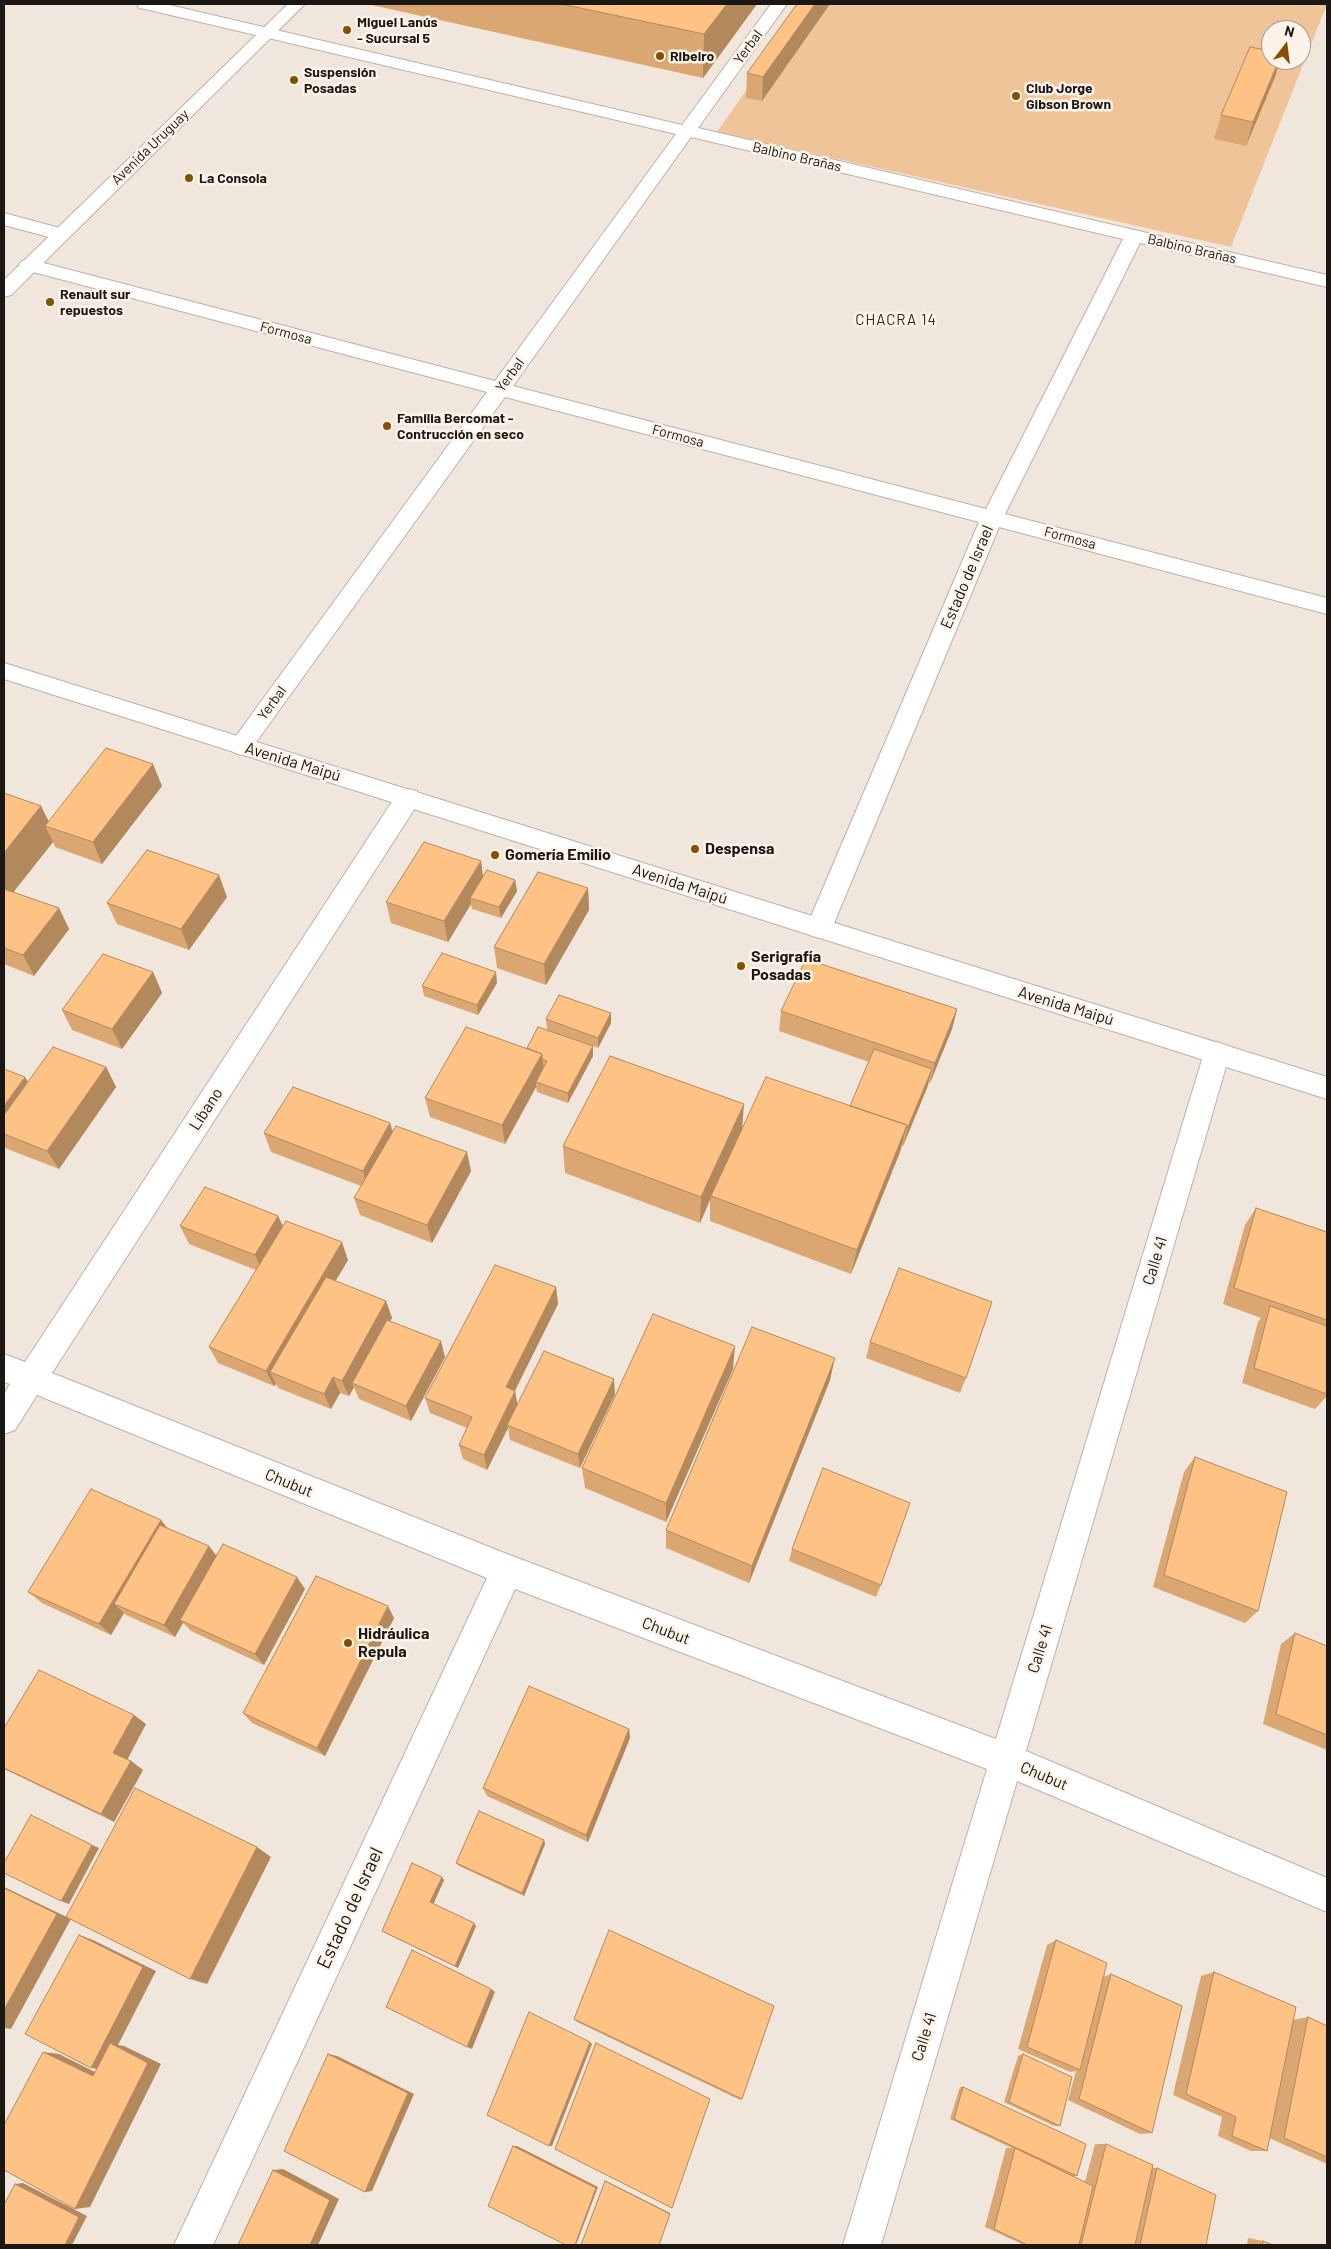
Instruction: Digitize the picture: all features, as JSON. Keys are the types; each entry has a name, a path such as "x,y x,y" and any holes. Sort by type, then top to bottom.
{"street":[{"name":"Balbino Brañas","path":"145,4 1327,281"},
{"name":"Avenida Uruguay","path":"4,291 60,234 297,4"},
{"name":"Yerbal","path":"241,746 779,4"},
{"path":"4,219 60,234"},
{"name":"Estado de Israel","path":"819,928 992,518 1134,236"},
{"name":"Formosa","path":"29,265 1327,606"},
{"name":"Avenida Maipú","path":"4,671 1327,1088"},
{"name":"Líbano","path":"4,1420 17,1373 408,798"},
{"name":"Calle 41","path":"862,2245 1217,1053"},
{"name":"Chubut","path":"17,1373 507,1570 1006,1760 1327,1895"},
{"name":"Estado de Israel","path":"193,2245 507,1570"}],"shaded area":[{"name":"Club Jorge Gibson Brown","path":"807,4 1327,4 1311,44 1311,20 1261,20 1261,70 1301,70 1231,247 717,132"}],"building":[{"path":"561,4 727,4 704,34"},
{"path":"797,4 815,4 763,77 747,73"},
{"path":"1250,47 1261,49 1261,70 1275,70 1253,122 1221,115"},
{"path":"106,748 153,764 93,842 45,826"},
{"path":"4,793 41,806 4,853"},
{"path":"424,842 481,861 444,921 386,902"},
{"path":"147,850 219,875 181,929 107,903"},
{"path":"487,870 515,880 499,907 470,898"},
{"path":"538,872 588,888 544,964 494,947"},
{"path":"4,889 59,908 23,955 4,948"},
{"path":"442,953 496,972 477,1005 422,986"},
{"path":"103,954 153,972 112,1029 62,1010"},
{"path":"806,959 957,1009 935,1063 781,1011"},
{"path":"559,995 611,1013 598,1038 546,1019"},
{"path":"466,1027 542,1054 502,1125 425,1098"},
{"path":"538,1027 593,1046 568,1093 536,1082 547,1061 542,1059 542,1054 527,1048"},
{"path":"53,1047 106,1067 47,1151 4,1134 4,1115"},
{"path":"874,1049 932,1069 908,1127 906,1127 907,1125 850,1106"},
{"path":"610,1056 744,1104 701,1197 563,1146"},
{"path":"4,1069 25,1077 4,1106"},
{"path":"766,1077 907,1125 857,1250 711,1196"},
{"path":"293,1087 390,1123 363,1171 264,1133"},
{"path":"396,1126 467,1152 427,1225 354,1198"},
{"path":"205,1187 278,1216 255,1255 180,1226"},
{"path":"1256,1208 1327,1232 1327,1320 1234,1288"},
{"path":"286,1221 342,1242 266,1371 209,1347"},
{"path":"495,1265 556,1287 506,1387 515,1391 484,1455 459,1445 472,1417 425,1398"},
{"path":"899,1268 992,1302 966,1378 870,1342"},
{"path":"326,1277 386,1301 342,1381 333,1377 324,1394 270,1372"},
{"path":"1270,1306 1327,1326 1327,1394 1254,1368"},
{"path":"653,1314 735,1346 666,1503 582,1468"},
{"path":"387,1320 441,1341 406,1406 352,1383"},
{"path":"752,1327 835,1358 752,1566 666,1530"},
{"path":"544,1351 614,1379 578,1454 507,1425"},
{"path":"1195,1457 1287,1492 1258,1611 1164,1575"},
{"path":"823,1468 910,1503 881,1585 792,1549"},
{"path":"91,1489 161,1520 99,1624 28,1592"},
{"path":"160,1525 209,1546 164,1625 114,1604"},
{"path":"223,1544 297,1577 255,1654 180,1620"},
{"path":"316,1576 388,1606 317,1748 243,1713"},
{"path":"1295,1633 1327,1646 1327,1735 1276,1714"},
{"path":"39,1670 134,1715 113,1753 131,1761 101,1814 4,1768 4,1728"},
{"path":"529,1686 629,1729 586,1835 483,1788"},
{"path":"135,1788 257,1847 190,1979 66,1917"},
{"path":"479,1811 544,1840 522,1893 456,1863"},
{"path":"31,1815 92,1845 61,1901 4,1873 4,1863"},
{"path":"412,1863 442,1877 430,1902 474,1923 455,1966 382,1931"},
{"path":"4,1888 57,1914 4,2010"},
{"path":"609,1930 774,2006 742,2099 574,2019"},
{"path":"79,1935 143,1967 91,2068 25,2034"},
{"path":"1056,1940 1107,1963 1080,2070 1027,2047"},
{"path":"412,1950 491,1989 467,2047 386,2007"},
{"path":"1214,1972 1296,2007 1267,2151 1232,2136 1236,2117 1186,2094"},
{"path":"1111,1974 1182,2006 1152,2133 1079,2099"},
{"path":"529,2012 590,2042 549,2146 487,2115"},
{"path":"1308,2017 1327,2026 1327,2157 1284,2138"},
{"path":"110,2043 148,2063 75,2209 4,2170 4,2125 43,2052 93,2076"},
{"path":"596,2043 710,2099 672,2208 555,2149"},
{"path":"328,2054 408,2093 365,2192 284,2151"},
{"path":"1023,2054 1072,2077 1060,2126 1009,2102"},
{"path":"963,2087 1086,2144 1077,2176 954,2119"},
{"path":"1106,2144 1153,2165 1135,2245 1081,2245"},
{"path":"513,2146 596,2188 575,2245 566,2245 488,2206"},
{"path":"1015,2148 1093,2186 1079,2245 1028,2245 994,2229"},
{"path":"1157,2168 1216,2195 1206,2245 1140,2245"},
{"path":"273,2170 330,2200 310,2245 238,2245"},
{"path":"605,2181 670,2214 659,2245 581,2245"},
{"path":"15,2184 79,2217 65,2245 4,2245 4,2205"},
{"path":"1263,2241 1273,2245 1262,2245"}],"place":[{"name":"Miguel Lanús - Sucursal 5","path":"347,30"},
{"name":"Ribeiro","path":"660,56"},
{"name":"Suspensión Posadas","path":"294,80"},
{"name":"Club Jorge Gibson Brown","path":"1016,96"},
{"name":"La Consola","path":"189,178"},
{"name":"Renault sur repuestos","path":"50,302"},
{"name":"Familia Bercomat - Contrucción en seco","path":"387,426"},
{"name":"Despensa","path":"695,849"},
{"name":"Gomería Emilio","path":"495,855"},
{"name":"Serigrafía Posadas","path":"741,966"},
{"name":"Hidráulica Repula","path":"348,1643"}],"district":[{"name":"CHACRA 14","path":"896,320"}]}
